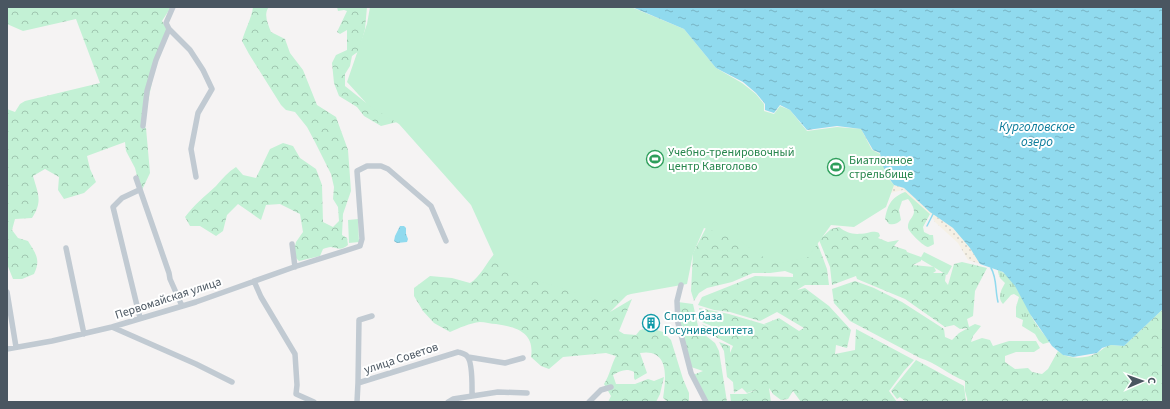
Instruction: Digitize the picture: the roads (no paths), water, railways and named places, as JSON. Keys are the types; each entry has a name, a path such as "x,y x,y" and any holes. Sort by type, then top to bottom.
{"street":[{"path":"173,7 166,23 169,29 190,50 204,70 212,89 198,113 191,149 196,177"},
{"path":"143,126 147,91 156,60 169,29"},
{"name":"Первомайская улица","path":"7,349 52,341 112,327 182,306 332,254 360,246 362,239 357,171 367,166 385,167 431,206 446,241"},
{"path":"136,178 170,279 182,306"},
{"path":"140,190 122,198 113,207 140,318"},
{"path":"292,244 295,267"},
{"path":"66,248 84,334"},
{"path":"254,281 295,354 297,385 296,394 314,402"},
{"path":"681,285 677,301 678,323 691,373 706,402"},
{"path":"7,292 16,347"},
{"path":"358,383 359,320 372,316"},
{"path":"112,327 196,364 232,382"},
{"name":"улица Советов","path":"357,402 358,383 458,352 468,357 505,363 523,358"},
{"path":"468,357 472,396"},
{"path":"589,402 601,390 611,387"},
{"path":"448,402 453,399 507,392 527,393"}],"water":[{"name":"Курголовское озеро","path":"632,7 1163,7 1163,309 1124,346 1111,345 1102,348 1097,353 1073,357 1063,355 1052,346 1030,314 1015,286 1003,272 980,264 970,248 953,228 930,212 904,188 894,185 888,177 882,164 880,153 873,150 861,129 837,126 807,130 790,110 780,105 774,113 765,110 765,104 756,93 743,82 716,68 684,29"},
{"path":"400,226 404,226 406,228 408,239 407,242 397,243 394,241"}],"waterway":[{"path":"927,226 933,214"},
{"path":"991,268 995,280 998,302"}],"place":[{"name":"Учебно-тренировочный центр Кавголово","path":"655,159"},
{"name":"Биатлонное стрельбище","path":"836,167"},
{"name":"Спорт база Госуниверситета","path":"651,323"}]}
